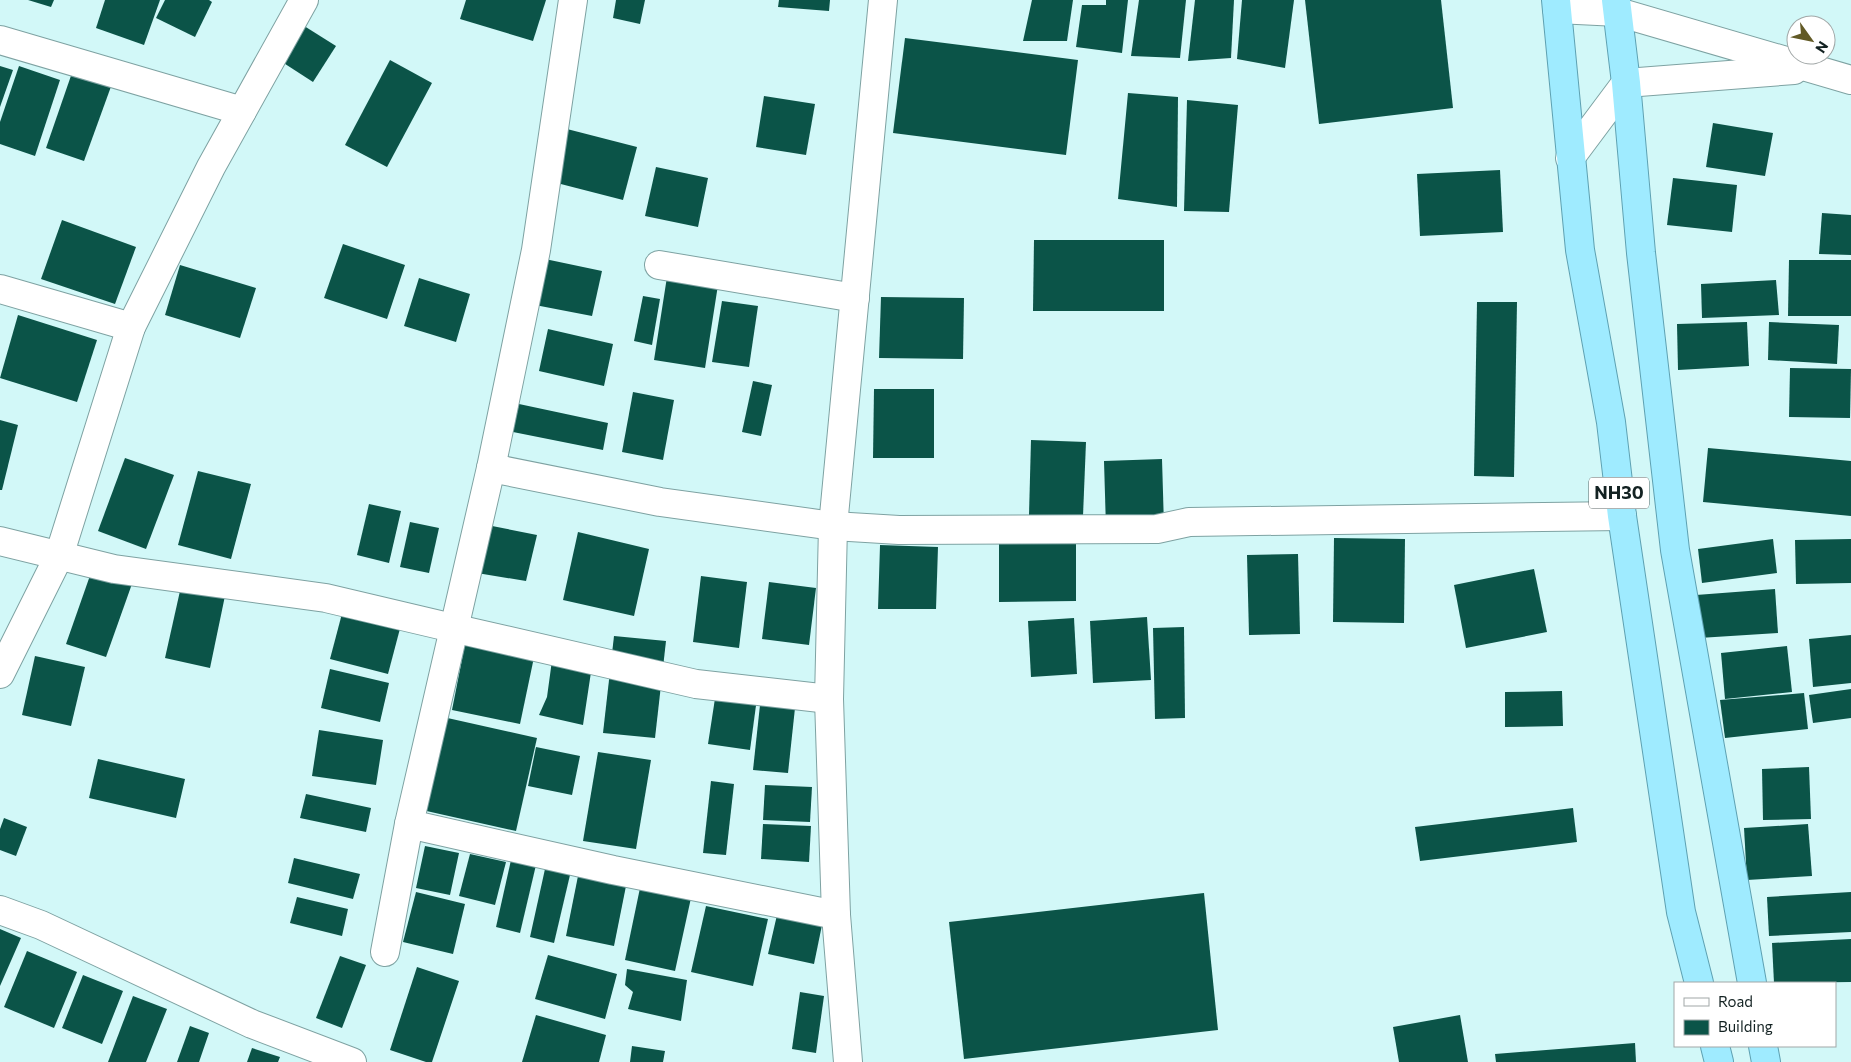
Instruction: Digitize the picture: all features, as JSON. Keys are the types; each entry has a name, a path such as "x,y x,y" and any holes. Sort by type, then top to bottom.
{"highway":[{"name":"NH30","path":"1556,4 1580,250 1611,422 1622,516 1681,912 1699,982"},
{"name":"NH30","path":"1617,6 1626,83 1641,253 1675,550 1752,982"},
{"path":"1715,1047 1719,1062"},
{"path":"1763,1047 1766,1062"}],"street":[{"path":"0,674 59,556 131,327 211,167 304,0"},
{"path":"385,952 409,824 491,468 536,250 573,0"},
{"path":"848,1062 836,915 829,698 832,526 884,0"},
{"path":"1556,4 1617,6 1811,69 1851,80"},
{"path":"0,40 242,111"},
{"path":"1570,158 1626,83 1811,69"},
{"path":"659,266 855,298"},
{"path":"0,289 131,327"},
{"path":"491,468 660,502 832,526 899,530 1157,528 1189,522 1622,516"},
{"path":"0,540 114,569 326,598 696,684 829,698"},
{"path":"409,824 613,870 836,915"},
{"path":"0,910 41,925 252,1024 352,1062"}],"building":[{"path":"28,0 54,0 51,7"},
{"path":"105,0 160,0 144,45 96,28"},
{"path":"165,0 209,0 212,2 195,37 156,18"},
{"path":"466,0 546,0 533,41 460,19"},
{"path":"616,0 645,0 640,24 613,18"},
{"path":"779,0 830,0 829,11 778,7"},
{"path":"1032,0 1073,0 1067,41 1023,41"},
{"path":"1106,0 1128,0 1122,53 1076,47 1082,5 1106,5"},
{"path":"1139,0 1186,0 1180,58 1131,56"},
{"path":"1195,0 1234,0 1231,58 1188,61"},
{"path":"1242,0 1294,0 1285,68 1237,59"},
{"path":"1305,0 1441,0 1453,108 1319,124"},
{"path":"301,24 336,46 313,82 279,60"},
{"path":"905,38 1078,60 1066,155 893,133"},
{"path":"390,60 432,83 387,167 345,145"},
{"path":"0,66 13,70 0,107"},
{"path":"19,66 60,80 35,156 0,144 0,122"},
{"path":"74,67 113,81 84,161 46,148"},
{"path":"1128,93 1178,97 1177,207 1118,199"},
{"path":"764,96 815,104 806,155 756,147"},
{"path":"1187,100 1238,105 1229,212 1184,211"},
{"path":"1713,123 1773,133 1765,176 1706,167"},
{"path":"567,129 637,147 623,200 553,182"},
{"path":"656,167 708,178 698,227 645,216"},
{"path":"1500,170 1503,232 1420,236 1417,174"},
{"path":"1673,178 1737,185 1732,232 1667,225"},
{"path":"1822,213 1851,215 1851,255 1819,254"},
{"path":"62,220 136,247 115,304 41,279"},
{"path":"1034,240 1164,240 1164,311 1033,311"},
{"path":"343,244 405,265 387,319 324,298"},
{"path":"545,259 602,271 592,316 535,305"},
{"path":"1789,260 1851,260 1851,316 1788,316"},
{"path":"180,265 256,288 240,338 165,315"},
{"path":"667,277 718,285 705,368 654,360"},
{"path":"419,278 470,294 456,342 404,326"},
{"path":"1776,280 1779,315 1702,318 1701,284"},
{"path":"643,296 660,299 652,345 634,341"},
{"path":"881,297 964,298 963,359 879,358"},
{"path":"722,301 758,306 749,367 712,362"},
{"path":"1477,302 1517,302 1514,477 1474,476"},
{"path":"18,315 97,340 77,402 0,378"},
{"path":"1747,322 1749,366 1678,370 1677,324"},
{"path":"1769,322 1839,325 1837,364 1768,360"},
{"path":"548,329 613,344 604,386 539,371"},
{"path":"1790,368 1851,369 1850,418 1789,417"},
{"path":"753,381 772,385 761,436 742,432"},
{"path":"874,389 934,389 934,458 873,458"},
{"path":"633,392 674,400 663,460 622,452"},
{"path":"519,404 608,423 603,450 513,432"},
{"path":"0,420 18,425 2,490 0,490"},
{"path":"1031,440 1086,442 1083,516 1029,515"},
{"path":"1708,448 1851,461 1851,516 1703,502"},
{"path":"125,458 174,475 146,549 98,531"},
{"path":"1162,459 1164,526 1106,528 1104,461"},
{"path":"198,471 251,484 231,559 178,545"},
{"path":"369,504 401,511 389,563 357,555"},
{"path":"410,522 439,528 429,573 400,567"},
{"path":"487,525 537,535 526,581 477,573"},
{"path":"578,532 649,549 634,616 563,600"},
{"path":"1076,538 1076,601 999,602 999,539"},
{"path":"1334,538 1405,539 1404,623 1333,622"},
{"path":"1773,539 1777,573 1702,583 1698,549"},
{"path":"1851,539 1851,583 1796,584 1795,540"},
{"path":"880,545 938,547 936,609 878,609"},
{"path":"1298,554 1300,634 1249,635 1247,555"},
{"path":"93,567 133,581 106,657 66,644"},
{"path":"1534,569 1547,632 1466,648 1454,585"},
{"path":"701,576 747,582 739,648 693,642"},
{"path":"182,582 226,591 210,668 165,658"},
{"path":"769,582 816,588 809,645 762,639"},
{"path":"1775,589 1778,633 1699,638 1696,595"},
{"path":"344,606 402,621 388,674 330,659"},
{"path":"1147,617 1151,680 1093,683 1090,621"},
{"path":"1074,618 1077,674 1031,677 1028,621"},
{"path":"1184,627 1185,718 1155,719 1153,628"},
{"path":"468,629 537,643 520,724 452,710"},
{"path":"1851,635 1851,683 1813,687 1809,639"},
{"path":"614,636 666,641 655,738 603,733"},
{"path":"1787,646 1792,692 1725,699 1721,653"},
{"path":"553,653 593,659 583,725 539,715 547,697"},
{"path":"35,656 85,667 71,726 22,715"},
{"path":"330,669 389,683 380,722 321,708"},
{"path":"1851,689 1851,718 1813,723 1809,695"},
{"path":"1562,691 1563,726 1505,727 1505,692"},
{"path":"716,692 757,698 750,750 708,744"},
{"path":"1804,693 1808,729 1725,738 1720,700"},
{"path":"760,705 795,708 788,773 753,770"},
{"path":"443,717 537,738 516,831 422,810"},
{"path":"319,730 383,740 376,785 312,776"},
{"path":"536,747 580,756 572,795 528,786"},
{"path":"598,752 651,760 636,849 583,841"},
{"path":"98,759 185,779 176,818 89,798"},
{"path":"1809,767 1811,819 1763,820 1762,769"},
{"path":"711,781 734,784 726,855 703,853"},
{"path":"765,785 812,787 810,822 763,820"},
{"path":"306,794 371,808 366,832 300,818"},
{"path":"1573,808 1577,842 1420,861 1415,827"},
{"path":"4,818 27,827 16,856 0,850 0,829"},
{"path":"763,824 811,826 809,862 761,859"},
{"path":"1808,824 1812,876 1747,880 1744,828"},
{"path":"425,846 459,853 450,895 416,888"},
{"path":"470,854 506,862 495,905 459,896"},
{"path":"294,858 360,874 353,899 288,883"},
{"path":"511,860 536,865 520,933 496,927"},
{"path":"545,869 570,875 554,943 530,937"},
{"path":"578,876 626,886 614,946 566,936"},
{"path":"640,888 691,898 675,971 625,960"},
{"path":"416,892 465,904 453,954 403,942"},
{"path":"1851,892 1851,932 1769,936 1767,897"},
{"path":"1204,893 1218,1030 964,1059 949,922"},
{"path":"297,897 348,909 342,936 290,923"},
{"path":"706,906 768,919 753,986 691,972"},
{"path":"777,915 822,925 814,964 768,954"},
{"path":"0,929 21,938 0,986"},
{"path":"1851,939 1851,982 1774,982 1772,943"},
{"path":"27,951 77,972 54,1028 4,1007"},
{"path":"548,955 617,974 605,1019 535,999"},
{"path":"340,956 366,965 342,1028 316,1018"},
{"path":"417,967 459,981 432,1062 426,1062 390,1050"},
{"path":"627,969 687,980 681,1021 628,1009 633,992 625,985"},
{"path":"83,975 123,991 102,1044 62,1028"},
{"path":"800,992 824,996 816,1053 792,1049"},
{"path":"133,996 167,1009 146,1062 108,1062"},
{"path":"536,1015 606,1035 599,1062 522,1062"},
{"path":"1460,1015 1468,1062 1399,1062 1393,1027"},
{"path":"190,1026 209,1033 199,1062 177,1062"},
{"path":"1635,1043 1636,1062 1496,1062 1495,1054"},
{"path":"632,1046 665,1051 663,1062 630,1062"},
{"path":"252,1048 280,1057 278,1062 247,1062"}]}
